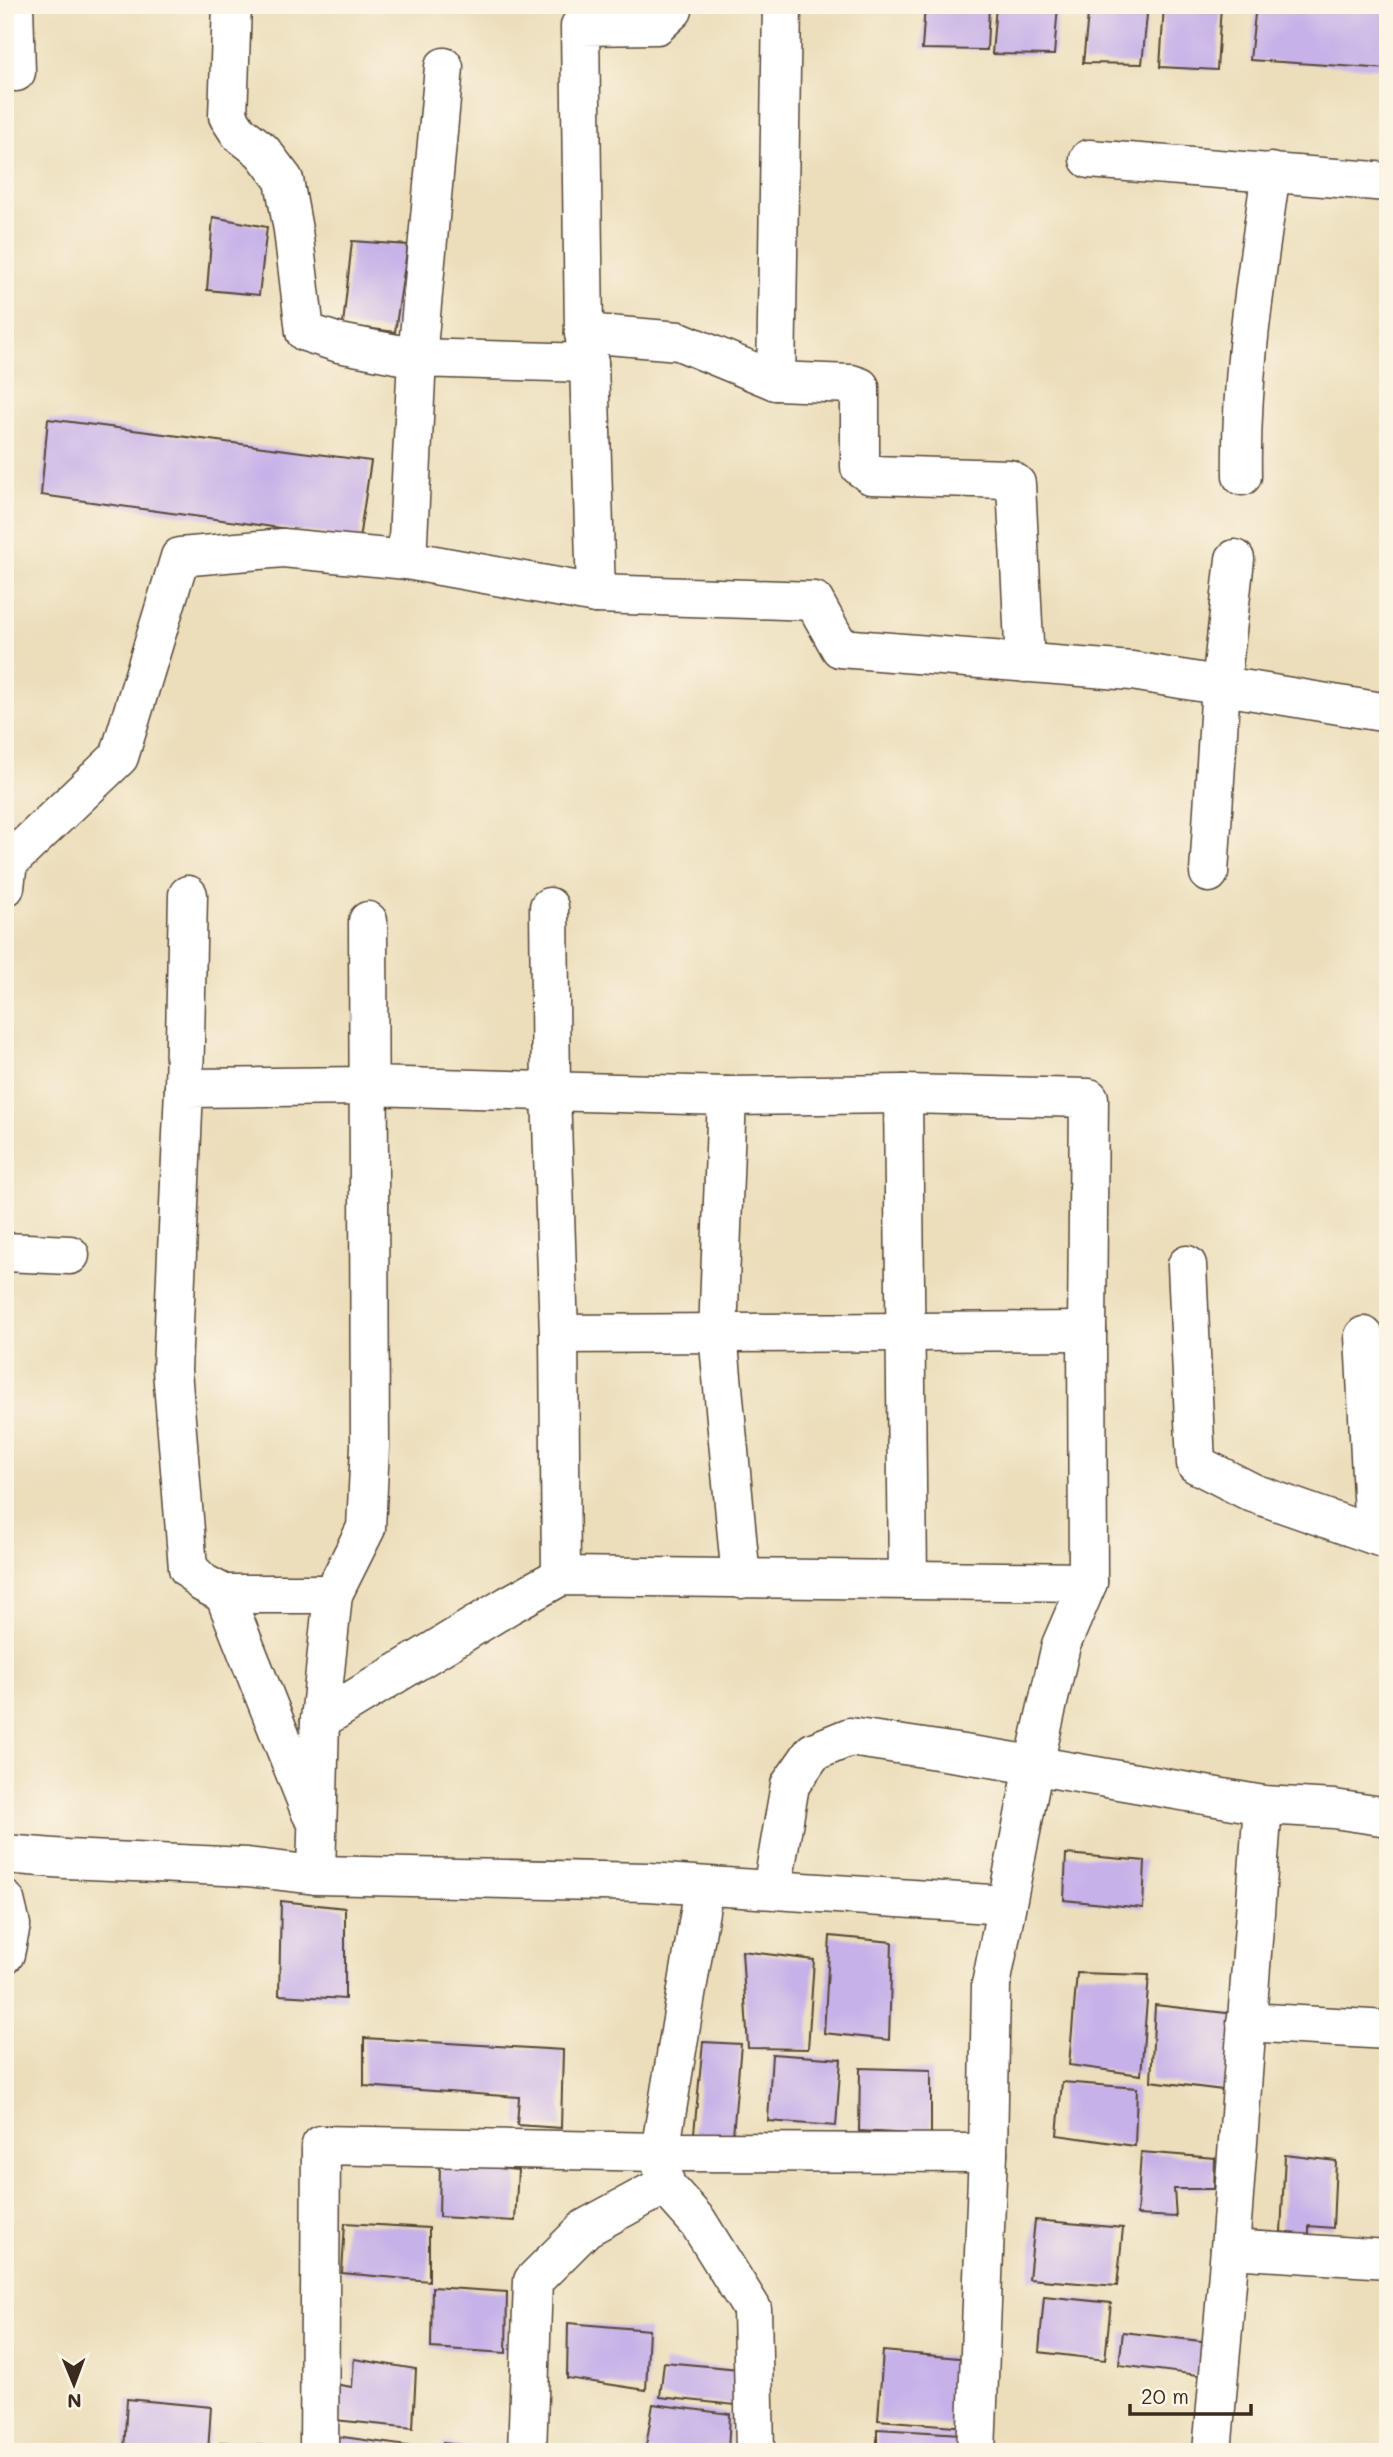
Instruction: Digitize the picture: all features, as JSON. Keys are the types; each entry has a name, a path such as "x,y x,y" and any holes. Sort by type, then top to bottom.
{"street":[{"path":"13,5 16,72"},
{"path":"232,5 228,116 239,133 262,151 284,180 293,229 305,332 339,343 417,358 679,341 776,381 851,384 860,387 860,467 871,475 1009,479 1016,484 1024,663"},
{"path":"596,594 586,348 580,26 657,25 674,10 674,5"},
{"path":"776,381 782,5"},
{"path":"407,560 417,358 444,67"},
{"path":"1089,159 1388,182"},
{"path":"1242,476 1241,432 1253,298 1271,172"},
{"path":"5,887 8,863 119,757 180,557 283,548 407,560 596,594 814,601 840,648 1132,671 1388,713"},
{"path":"1209,873 1221,685 1235,559"},
{"path":"188,895 173,1383 188,1568 203,1583 224,1594 333,1594"},
{"path":"549,907 551,1092 559,1334 561,1576"},
{"path":"316,1875 320,1720 333,1594 366,1528 370,1447 368,921"},
{"path":"184,1088 370,1086 727,1096 903,1094 1089,1098 1088,1582 1061,1645 1034,1765 991,1985 988,2153 976,2452"},
{"path":"903,1094 908,1580"},
{"path":"727,1096 718,1334 741,1578"},
{"path":"5,1252 70,1255"},
{"path":"1187,1265 1196,1464 1253,1493 1381,1537 1364,1336"},
{"path":"559,1334 1087,1331"},
{"path":"320,1720 561,1576 1088,1582"},
{"path":"224,1594 317,1828"},
{"path":"772,1889 790,1785 813,1752 850,1737 1034,1765 1263,1805 1388,1816"},
{"path":"1212,2452 1263,1805"},
{"path":"5,1854 247,1867 316,1875 648,1882 1006,1905"},
{"path":"704,1887 662,2168 752,2309 755,2452"},
{"path":"5,1900 11,1925 5,1954"},
{"path":"1246,2022 1388,2030"},
{"path":"319,2452 321,2145 662,2168 988,2153"},
{"path":"527,2452 533,2281 586,2228 662,2168"},
{"path":"1230,2249 1388,2259"}],"building":[{"path":"925,5 989,5 987,50 922,49"},
{"path":"996,5 1058,5 1054,55 992,54"},
{"path":"1089,5 1148,5 1142,64 1083,63"},
{"path":"1164,5 1221,5 1217,70 1160,67"},
{"path":"1256,5 1388,5 1388,69 1250,60"},
{"path":"213,217 267,227 259,295 207,290"},
{"path":"352,241 408,245 395,332 343,325"},
{"path":"48,419 371,461 359,539 41,495"},
{"path":"1066,1854 1145,1861 1143,1908 1064,1900"},
{"path":"281,1901 345,1908 345,1999 279,1995"},
{"path":"830,1936 892,1942 889,2040 824,2033"},
{"path":"742,1951 814,1960 808,2049 748,2048"},
{"path":"1077,1973 1149,1975 1141,2075 1069,2065"},
{"path":"1155,2005 1235,2014 1231,2091 1151,2081"},
{"path":"364,2038 563,2050 561,2128 517,2125 519,2097 364,2086"},
{"path":"703,2042 741,2044 733,2135 694,2133"},
{"path":"772,2054 841,2059 836,2126 768,2121"},
{"path":"860,2068 931,2070 931,2135 859,2131"},
{"path":"1062,2082 1137,2088 1135,2146 1057,2135"},
{"path":"1141,2152 1215,2158 1214,2189 1174,2189 1176,2217 1137,2215"},
{"path":"1285,2155 1336,2161 1333,2228 1309,2226 1309,2236 1281,2232"},
{"path":"440,2162 518,2170 515,2221 439,2217"},
{"path":"1035,2220 1123,2228 1117,2286 1029,2279"},
{"path":"345,2223 429,2228 429,2281 342,2273"},
{"path":"432,2287 507,2292 506,2353 431,2348"},
{"path":"1044,2296 1111,2303 1105,2360 1039,2352"},
{"path":"568,2323 649,2330 646,2390 567,2378"},
{"path":"1123,2332 1209,2342 1205,2376 1119,2365"},
{"path":"883,2351 969,2359 967,2427 878,2420"},
{"path":"354,2359 416,2369 413,2428 335,2420 334,2384 352,2387"},
{"path":"664,2362 739,2369 735,2405 660,2397"},
{"path":"127,2399 211,2407 208,2452 124,2452"},
{"path":"653,2404 730,2414 728,2452 645,2452"},
{"path":"877,2429 961,2434 959,2452 877,2452"},
{"path":"336,2436 429,2449 429,2452 335,2452"},
{"path":"220,2442 275,2447 275,2452 220,2452"},
{"path":"443,2443 503,2450 503,2452 443,2452"},
{"path":"1028,2447 1069,2450 1069,2452 1028,2452"}]}
